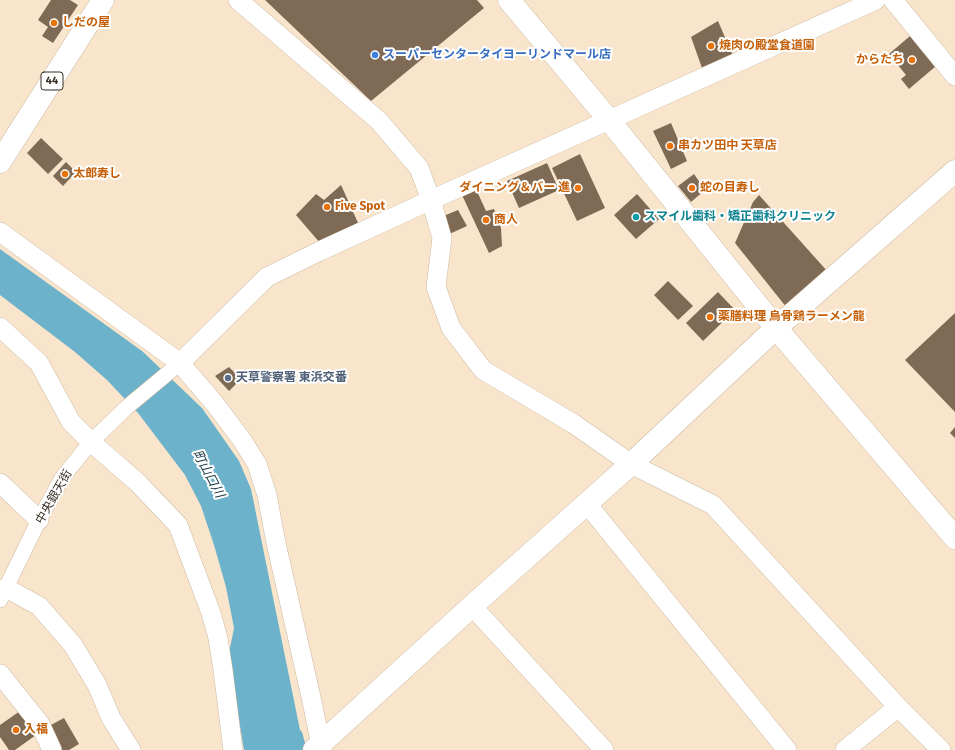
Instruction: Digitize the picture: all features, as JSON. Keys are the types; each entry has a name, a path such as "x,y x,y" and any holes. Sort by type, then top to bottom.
{"street":[{"name":"44","path":"0,162 103,0"},
{"path":"238,0 379,121 419,168 431,200 442,238 436,287 451,328 483,370 574,424 631,464 713,505 898,707 940,750"},
{"path":"510,0 609,120 776,328 955,538"},
{"path":"176,365 267,277 431,200 876,0"},
{"path":"893,0 955,76"},
{"path":"318,748 472,606 631,464 776,328 955,171"},
{"path":"0,232 176,365 215,404 242,440 257,464 267,495 276,543 310,689 318,748"},
{"path":"0,327 39,363 71,422 91,442 138,482 178,525 212,613 223,670 233,750"},
{"name":"中央銀天街","path":"2,590 62,478 91,442 127,407 176,365"},
{"path":"0,483 39,520"},
{"path":"587,504 786,750"},
{"path":"2,590 39,606 73,645 97,685 111,718 131,750"},
{"path":"472,606 604,750"},
{"path":"0,674 40,724 52,750"},
{"path":"845,750 898,707"}],"water":[{"name":"町山口川","path":"0,249 142,351 202,408 239,461 251,489 300,730 302,732 307,750 244,750 229,653 234,628 226,587 201,506 185,475 138,413 107,380 75,352 0,295"}],"building":[{"name":"しだの屋","path":"51,0 70,0 78,5 53,43 42,36 48,27 38,20"},
{"name":"スーパーセンタータイヨーリンドマール店","path":"265,0 477,0 484,8 371,101"},
{"name":"焼肉の殿堂食道園","path":"718,21 733,56 702,68 691,37"},
{"name":"からたち","path":"910,36 936,66 909,89 901,79 906,75 889,54"},
{"name":"串カツ田中 天草店","path":"671,123 687,161 671,169 653,131"},
{"path":"41,138 63,159 48,174 27,153"},
{"name":"ダイニング＆バー 進","path":"580,154 605,208 577,221 552,168"},
{"name":"太郎寿し","path":"66,162 76,172 63,186 53,176"},
{"path":"547,163 559,190 519,208 507,181"},
{"name":"蛇の目寿し","path":"694,174 705,190 691,202 678,186"},
{"name":"Five Spot","path":"341,185 359,225 320,243 296,215 316,194 324,200"},
{"name":"商人","path":"476,189 486,211 494,209 501,228 502,246 489,253 462,195"},
{"name":"スマイル歯科・矯正歯科クリニック","path":"637,194 659,219 636,239 614,215"},
{"path":"759,195 828,272 787,308 735,243 753,202"},
{"path":"458,210 467,226 445,236 441,217"},
{"path":"668,281 693,306 678,320 654,295"},
{"name":"薬膳料理 烏骨鶏ラーメン龍","path":"718,292 735,310 703,341 686,323"},
{"path":"955,313 955,412 905,360"},
{"name":"天草警察署 東浜交番","path":"229,367 241,379 229,391 215,376"},
{"path":"955,427 955,438 950,433"},
{"name":"入福","path":"20,711 36,735 15,750 9,750 0,737 0,725"},
{"path":"64,718 79,744 69,750 60,750 47,727"}],"place":[{"name":"しだの屋","path":"54,23"},
{"name":"焼肉の殿堂食道園","path":"711,46"},
{"name":"スーパーセンタータイヨーリンドマール店","path":"375,55"},
{"name":"からたち","path":"912,60"},
{"name":"串カツ田中 天草店","path":"670,146"},
{"name":"太郎寿し","path":"65,174"},
{"name":"ダイニング＆バー 進","path":"578,188"},
{"name":"蛇の目寿し","path":"692,188"},
{"name":"Five Spot","path":"327,207"},
{"name":"スマイル歯科・矯正歯科クリニック","path":"636,217"},
{"name":"商人","path":"486,220"},
{"name":"薬膳料理 烏骨鶏ラーメン龍","path":"710,317"},
{"name":"天草警察署 東浜交番","path":"228,378"},
{"name":"入福","path":"16,730"}]}
